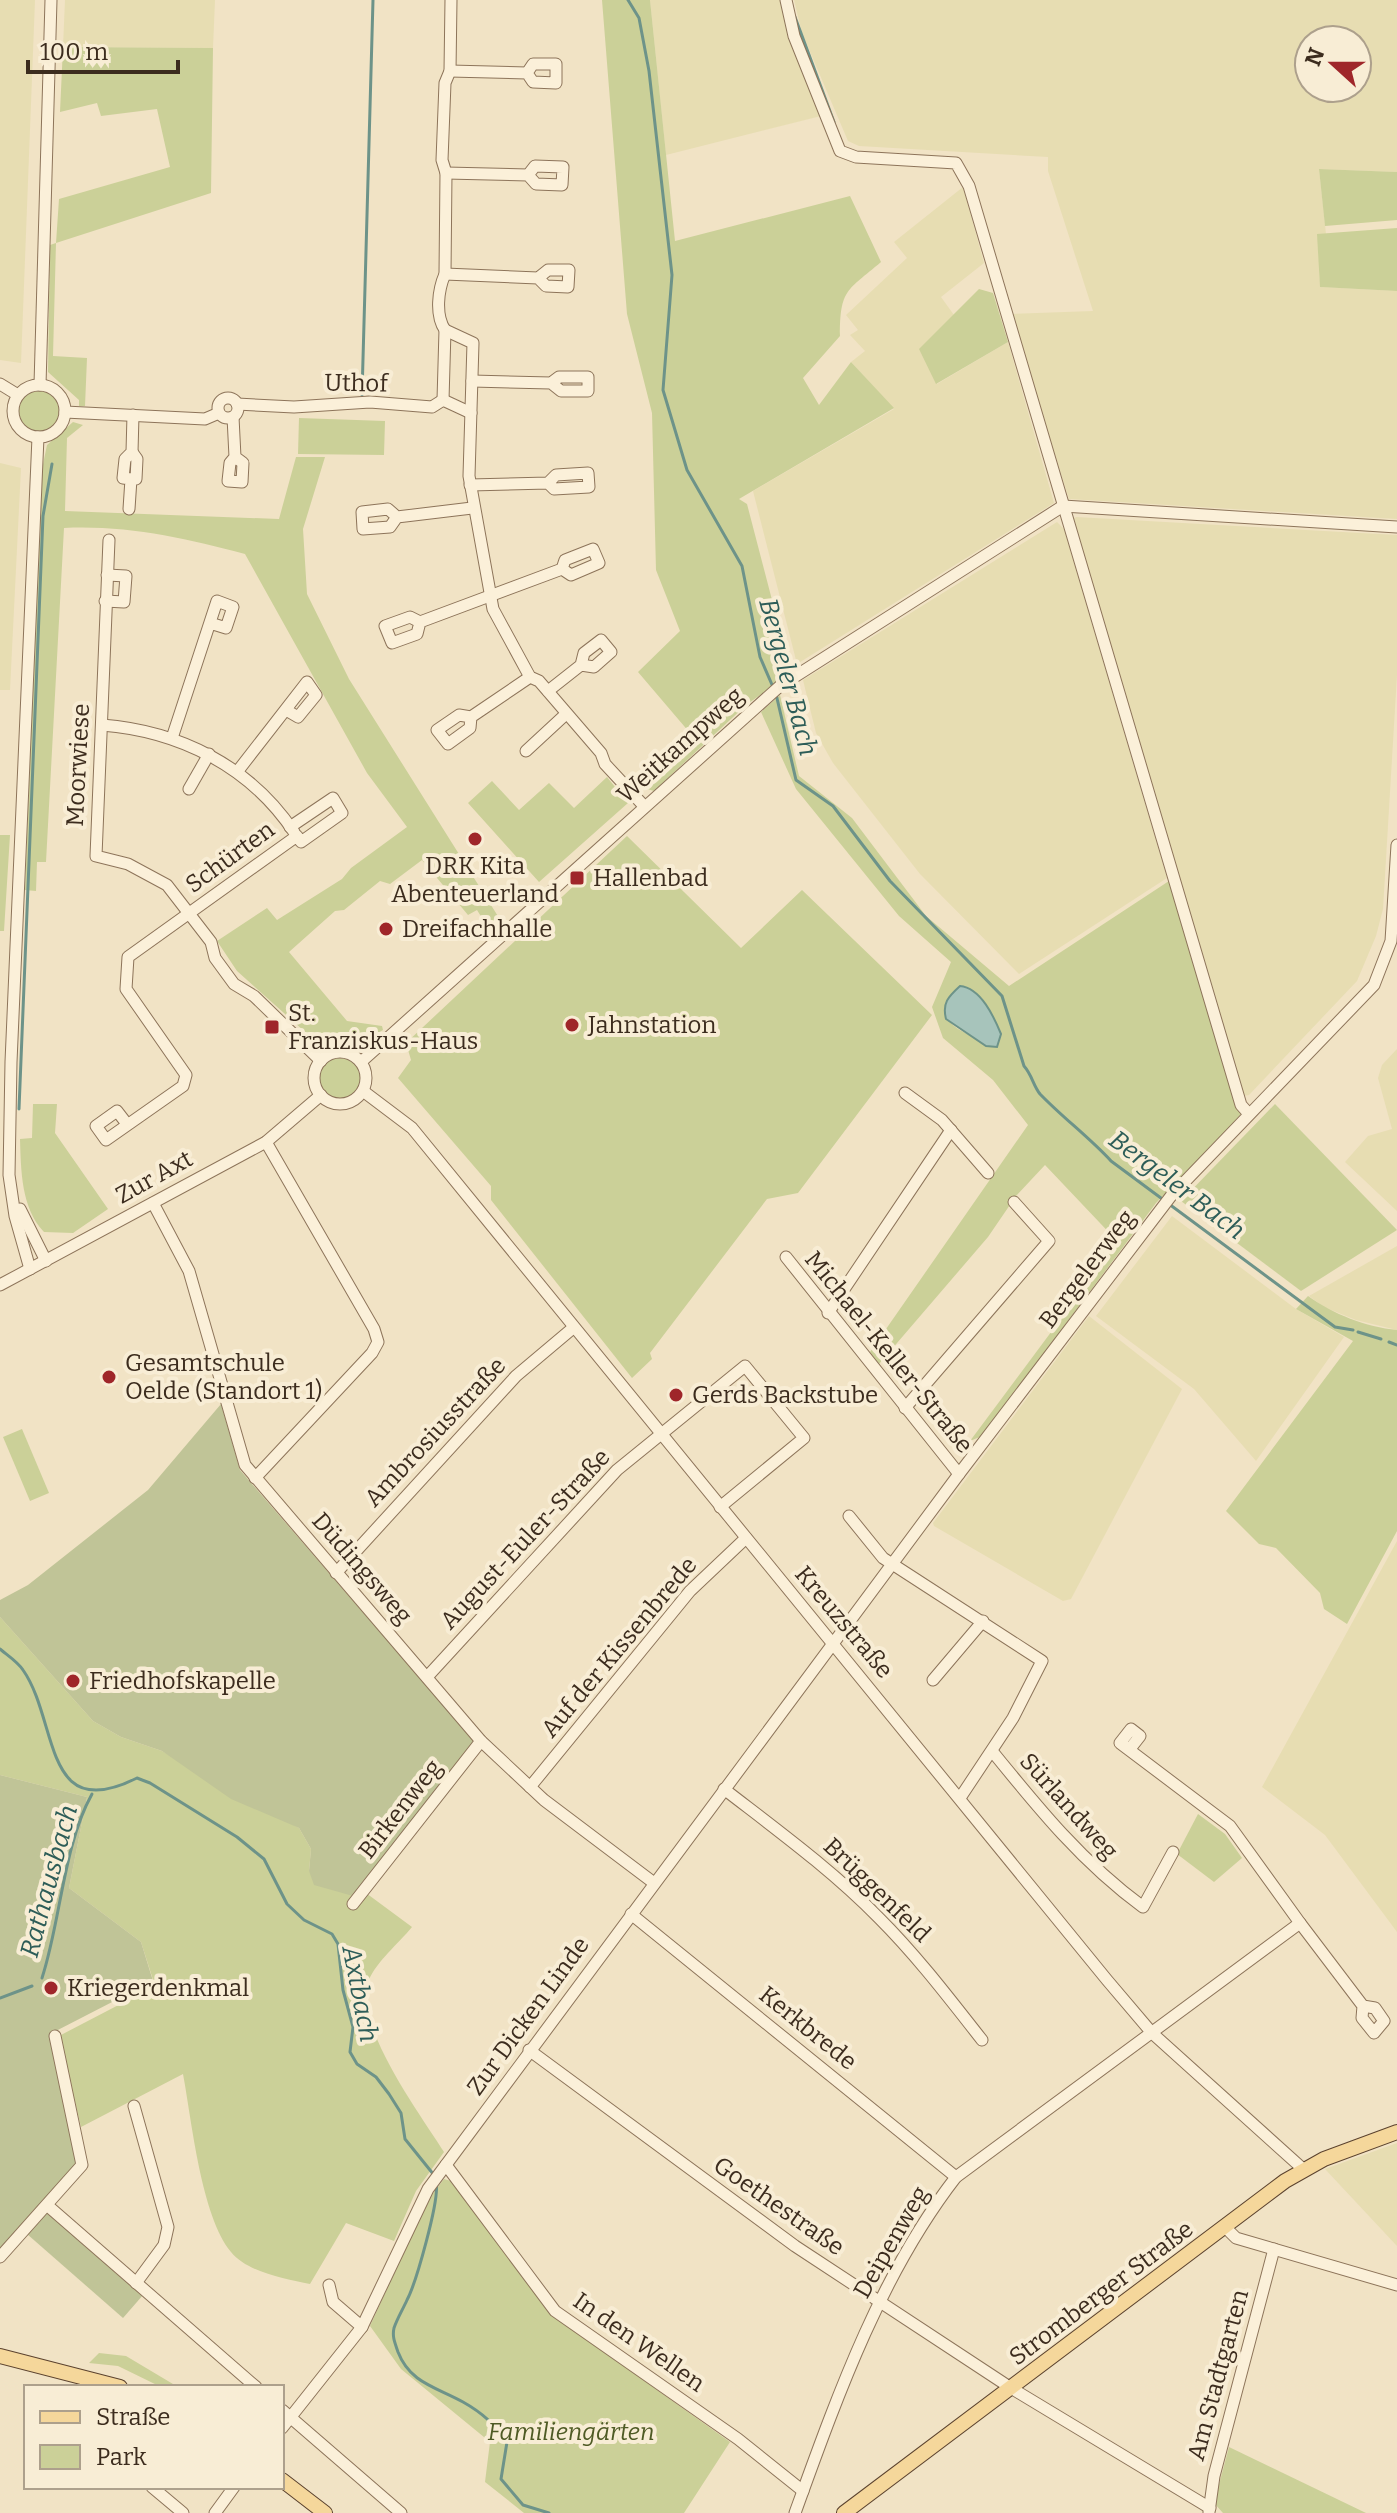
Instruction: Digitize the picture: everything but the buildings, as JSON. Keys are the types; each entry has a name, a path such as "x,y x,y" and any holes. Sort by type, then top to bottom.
{"main road":[{"name":"Stromberger Straße","path":"844,2513 1303,2169 1397,2132"},
{"path":"0,2356 112,2385"},
{"path":"284,2482 325,2513"}],"street":[{"path":"40,385 51,0"},
{"path":"451,0 450,71 445,83 442,160 446,173 445,274 439,287 440,322 445,330 473,343 470,485 472,508 492,597 498,621 530,677 548,691 644,806"},
{"path":"786,0 794,36 840,151 856,157 950,161 960,167 969,186 1241,1105 1249,1114"},
{"path":"450,71 527,73"},
{"path":"446,173 528,175"},
{"path":"445,274 538,278"},
{"path":"445,330 443,400 471,413"},
{"path":"472,381 551,383"},
{"path":"0,384 18,395"},
{"path":"40,385 58,393 65,412 54,432 38,437 24,432 16,424 13,404 18,395 30,386 40,385"},
{"path":"219,413 219,404 225,398 237,404 233,417 235,457"},
{"name":"Uthof","path":"237,404 294,407 370,402 432,407 443,400"},
{"path":"65,412 205,419 219,413 233,417"},
{"path":"129,509 131,479 123,478 125,459 132,452 133,415"},
{"path":"30,1269 15,1216 9,1175 11,1062 38,437"},
{"path":"470,485 548,483"},
{"path":"1063,506 1397,527"},
{"name":"Weitkampweg","path":"361,1062 780,686 1063,506"},
{"path":"397,517 472,508"},
{"name":"Moorwiese","path":"109,540 96,856 157,876 190,913 234,984 254,996 321,1061"},
{"path":"420,622 562,569"},
{"path":"105,601 124,602 126,576 107,575"},
{"path":"172,738 210,623"},
{"path":"548,691 581,665"},
{"path":"471,717 530,677"},
{"path":"237,772 286,710"},
{"path":"526,751 566,714"},
{"name":"Schürten","path":"102,725 135,728 172,738 209,754 237,772 263,795 293,831 190,913 128,957 126,989 186,1075 183,1086 127,1124"},
{"path":"189,789 209,754"},
{"name":"Bergelerweg","path":"833,1643 1161,1208 1377,980 1391,941 1397,845"},
{"path":"337,1052 346,1053 361,1062 366,1077 363,1091 354,1101 341,1105 321,1095 315,1074 321,1061 337,1052"},
{"name":"Kreuzstraße","path":"363,1091 412,1128 659,1434 1152,2033 1303,2169"},
{"path":"905,1093 951,1130 988,1173"},
{"name":"Zur Axt","path":"0,1285 266,1142 321,1095"},
{"path":"828,1313 951,1130"},
{"path":"255,1478 372,1353 378,1342 374,1329 266,1142"},
{"path":"11,1153 22,1215 46,1261"},
{"path":"905,1408 1049,1241 1014,1202"},
{"name":"Düdingsweg","path":"153,1203 189,1271 241,1456 255,1478 481,1741 530,1787 654,1883"},
{"name":"Michael-Keller-Straße","path":"786,1257 959,1474"},
{"name":"Ambrosiusstraße","path":"336,1573 516,1376 573,1328"},
{"name":"August-Euler-Straße","path":"427,1677 589,1498 659,1434 745,1366 804,1438 720,1507"},
{"path":"849,1516 883,1558 983,1621 933,1680"},
{"name":"Auf der Kissenbrede","path":"530,1787 672,1612 746,1538"},
{"name":"Sürlandweg","path":"960,1798 992,1751 1042,1661 983,1621"},
{"name":"Zur Dicken Linde","path":"286,2414 362,2327 428,2189 833,1643"},
{"name":"Birkenweg","path":"353,1904 481,1741"},
{"path":"1129,1750 1230,1826 1363,2006"},
{"name":"Sürlandweg","path":"992,1751 1057,1831 1105,1879 1143,1907 1173,1852"},
{"name":"Brüggenfeld","path":"724,1789 805,1851 879,1917 916,1957 982,2040"},
{"name":"Kerkbrede","path":"631,1914 956,2177"},
{"name":"Deipenweg","path":"795,2513 880,2301 929,2212 956,2177 1300,1923"},
{"path":"0,2257 82,2165 55,2036"},
{"name":"Goethestraße","path":"529,2050 708,2185 1011,2388 1210,2510"},
{"path":"134,2106 168,2227 164,2245 136,2283"},
{"name":"In den Wellen","path":"446,2165 555,2311 738,2439 803,2491"},
{"path":"48,2206 254,2385"},
{"path":"1225,2227 1236,2238 1397,2285"},
{"name":"Am Stadtgarten","path":"1210,2510 1214,2476 1274,2249"},
{"path":"329,2285 333,2302 362,2327"},
{"path":"286,2414 401,2513"},
{"path":"154,2489 183,2513"},
{"path":"215,2513 233,2489"}],"shaded area":[{"path":"0,0 35,0 21,363 0,360"},
{"path":"65,0 215,0 213,48 63,47"},
{"path":"650,0 781,0 821,116 666,155"},
{"path":"794,0 1397,0 1397,172 1319,169 1326,234 1318,234 1320,287 1397,291 1397,519 1069,499 1010,314 1093,311 1048,171 1048,157 859,146 848,141 802,33"},
{"path":"963,187 984,263 941,297 954,315 920,349 937,384 1008,342 1054,503 797,664 753,491 894,409 851,362 865,351 850,335 858,330 846,315 907,258 894,242"},
{"path":"0,463 21,468 10,690 0,690"},
{"path":"1073,519 1397,535 1397,675 1383,909 1376,936 1357,981 1249,1095 1244,1096 1226,1036"},
{"path":"1057,522 1064,529 1167,878 1019,974 920,874 833,763 816,733 803,680"},
{"path":"1397,1049 1397,1211 1345,1162 1368,1136 1392,1129 1378,1078 1382,1065"},
{"path":"1172,1216 1296,1309 1344,1337 1256,1461 1194,1389 1096,1316"},
{"path":"1397,1246 1397,1330 1356,1320 1324,1307 1309,1296"},
{"path":"1089,1316 1182,1389 1071,1599 1063,1601 933,1523"},
{"path":"1397,1541 1397,1932 1325,1835 1262,1787"},
{"path":"1397,2143 1397,2246 1325,2169"}],"green space":[{"path":"602,0 650,0 675,241 850,196 881,262 848,292 842,309 840,336 803,378 819,405 851,362 894,408 739,499 747,504 791,673 746,705 654,791 636,781 690,733 638,672 680,631 656,570 652,413 627,314"},
{"path":"63,47 213,48 211,193 56,243 59,199 170,167 157,109 101,116 97,103 60,112"},
{"path":"1319,169 1397,172 1397,220 1325,226"},
{"path":"1397,228 1397,291 1320,287 1317,234"},
{"path":"56,243 53,356 87,358 85,406 79,406 79,400 48,372 50,245"},
{"path":"979,289 993,293 1008,342 936,384 919,349"},
{"path":"39,391 53,397 59,411 53,425 39,431 25,425 19,411 25,397"},
{"path":"299,418 385,421 384,455 298,454"},
{"path":"73,422 83,425 67,438 65,511 279,519 296,457 325,457 303,529 307,594 349,679 501,921 490,931 477,910 468,915 422,860 390,884 380,881 344,910 335,911 289,952 347,1021 382,1026 383,1030 363,1041 313,1039 237,971 217,941 267,908 277,920 342,879 351,868 407,827 367,773 245,554 155,534 64,528 46,862 37,862 36,891 25,890 41,474 47,445"},
{"path":"780,695 799,776 852,818 926,916 1009,986 1169,881 1241,1116 1156,1203 982,1436 970,1441 1118,1242 1045,1165 1016,1196 988,1237 879,1364 870,1352 1028,1125 993,1080 943,1038 932,1007 951,962 899,916 796,789 761,712","holes":["960,986 1001,1034 997,1047 953,1025 945,1009 949,998"]},
{"path":"607,777 628,803 539,882 468,803 492,781 519,810 549,783 574,808"},
{"path":"0,835 10,835 4,931 0,931"},
{"path":"627,836 741,948 802,890 932,1015 798,1193 767,1199 650,1353 652,1359 632,1378 491,1200 491,1186 398,1078 411,1060 406,1043"},
{"path":"340,1058 355,1064 361,1079 355,1094 340,1100 325,1094 319,1079 325,1064"},
{"path":"33,1104 57,1104 55,1133 108,1209 73,1233 44,1232 27,1200 20,1139 32,1138"},
{"path":"1275,1104 1397,1230 1301,1291 1181,1201"},
{"path":"1308,1296 1350,1319 1397,1330 1397,1531 1347,1624 1324,1609 1320,1593 1276,1548 1259,1544 1226,1511 1353,1341 1296,1309"},
{"path":"221,1404 240,1470 475,1742 353,1896 314,1885 309,1871 311,1849 299,1828 231,1799 162,1751 121,1737 93,1721 0,1617 0,1600 28,1585 148,1490"},
{"path":"22,1429 49,1493 30,1501 3,1437"},
{"path":"0,1617 93,1721 121,1737 162,1751 299,1828 311,1849 309,1871 366,1893 412,1927 372,1973 366,1999 379,2044 444,2152 416,2191 394,2241 346,2223 310,2284 267,2274 238,2259 221,2236 205,2192 183,2074 81,2127 59,2036 155,1986 141,1942 69,1888 87,1797 0,1775"},
{"path":"0,1775 87,1797 69,1888 141,1942 153,1981 50,2034 78,2163 0,2251"},
{"path":"1198,1814 1225,1834 1242,1858 1214,1882 1177,1854"},
{"name":"Familiengärten","path":"444,2179 451,2181 552,2315 730,2442 684,2513 524,2513 485,2482 490,2442 401,2369 370,2326 427,2201"},
{"path":"47,2211 143,2295 123,2318 27,2234"},
{"path":"99,2353 126,2356 175,2385 157,2385 118,2366 89,2363"},
{"path":"1229,2447 1366,2513 1223,2513 1214,2503"}],"water":[{"path":"960,986 974,992 990,1012 1001,1034 997,1047 986,1046 946,1019 947,1001"}],"waterway":[{"path":"362,395 373,0"},
{"name":"Bergeler Bach","path":"628,0 639,18 649,71 672,275 663,390 687,470 742,566 760,657 773,687"},
{"path":"795,17 834,122"},
{"path":"19,1109 43,516 52,464"},
{"name":"Bergeler Bach","path":"776,694 796,780 833,806 890,881 1002,996 1024,1066 1040,1094 1111,1161 1335,1327 1353,1330"},
{"name":"Bergeler Bach","path":"1358,1332 1381,1339"},
{"name":"Bergeler Bach","path":"1389,1342 1397,1345"},
{"name":"Axtbach","path":"0,1649 21,1667 34,1691 58,1761 69,1778 84,1789 106,1789 137,1778 150,1783 237,1837 264,1859 287,1904 304,1920 332,1934 338,1944 343,1990 353,2027 350,2052 357,2064 376,2077 389,2094 401,2113 405,2139 434,2175"},
{"name":"Rathausbach","path":"42,1978 68,1860 82,1814 92,1794"},
{"name":"Rathausbach","path":"0,1998 32,1986"},
{"name":"Axtbach","path":"436,2183 431,2223 421,2260 394,2328 396,2346 409,2371 488,2419 507,2442 501,2479 523,2505 549,2513"}],"place":[{"name":"DRK Kita Abenteuerland","path":"475,839"},
{"name":"Hallenbad","path":"577,878"},
{"name":"Dreifachhalle","path":"386,929"},
{"name":"Jahnstation","path":"572,1025"},
{"name":"St. Franziskus-Haus","path":"272,1027"},
{"name":"Gesamtschule Oelde (Standort 1)","path":"109,1377"},
{"name":"Gerds Backstube","path":"676,1395"},
{"name":"Friedhofskapelle","path":"73,1681"},
{"name":"Kriegerdenkmal","path":"51,1988"}]}
